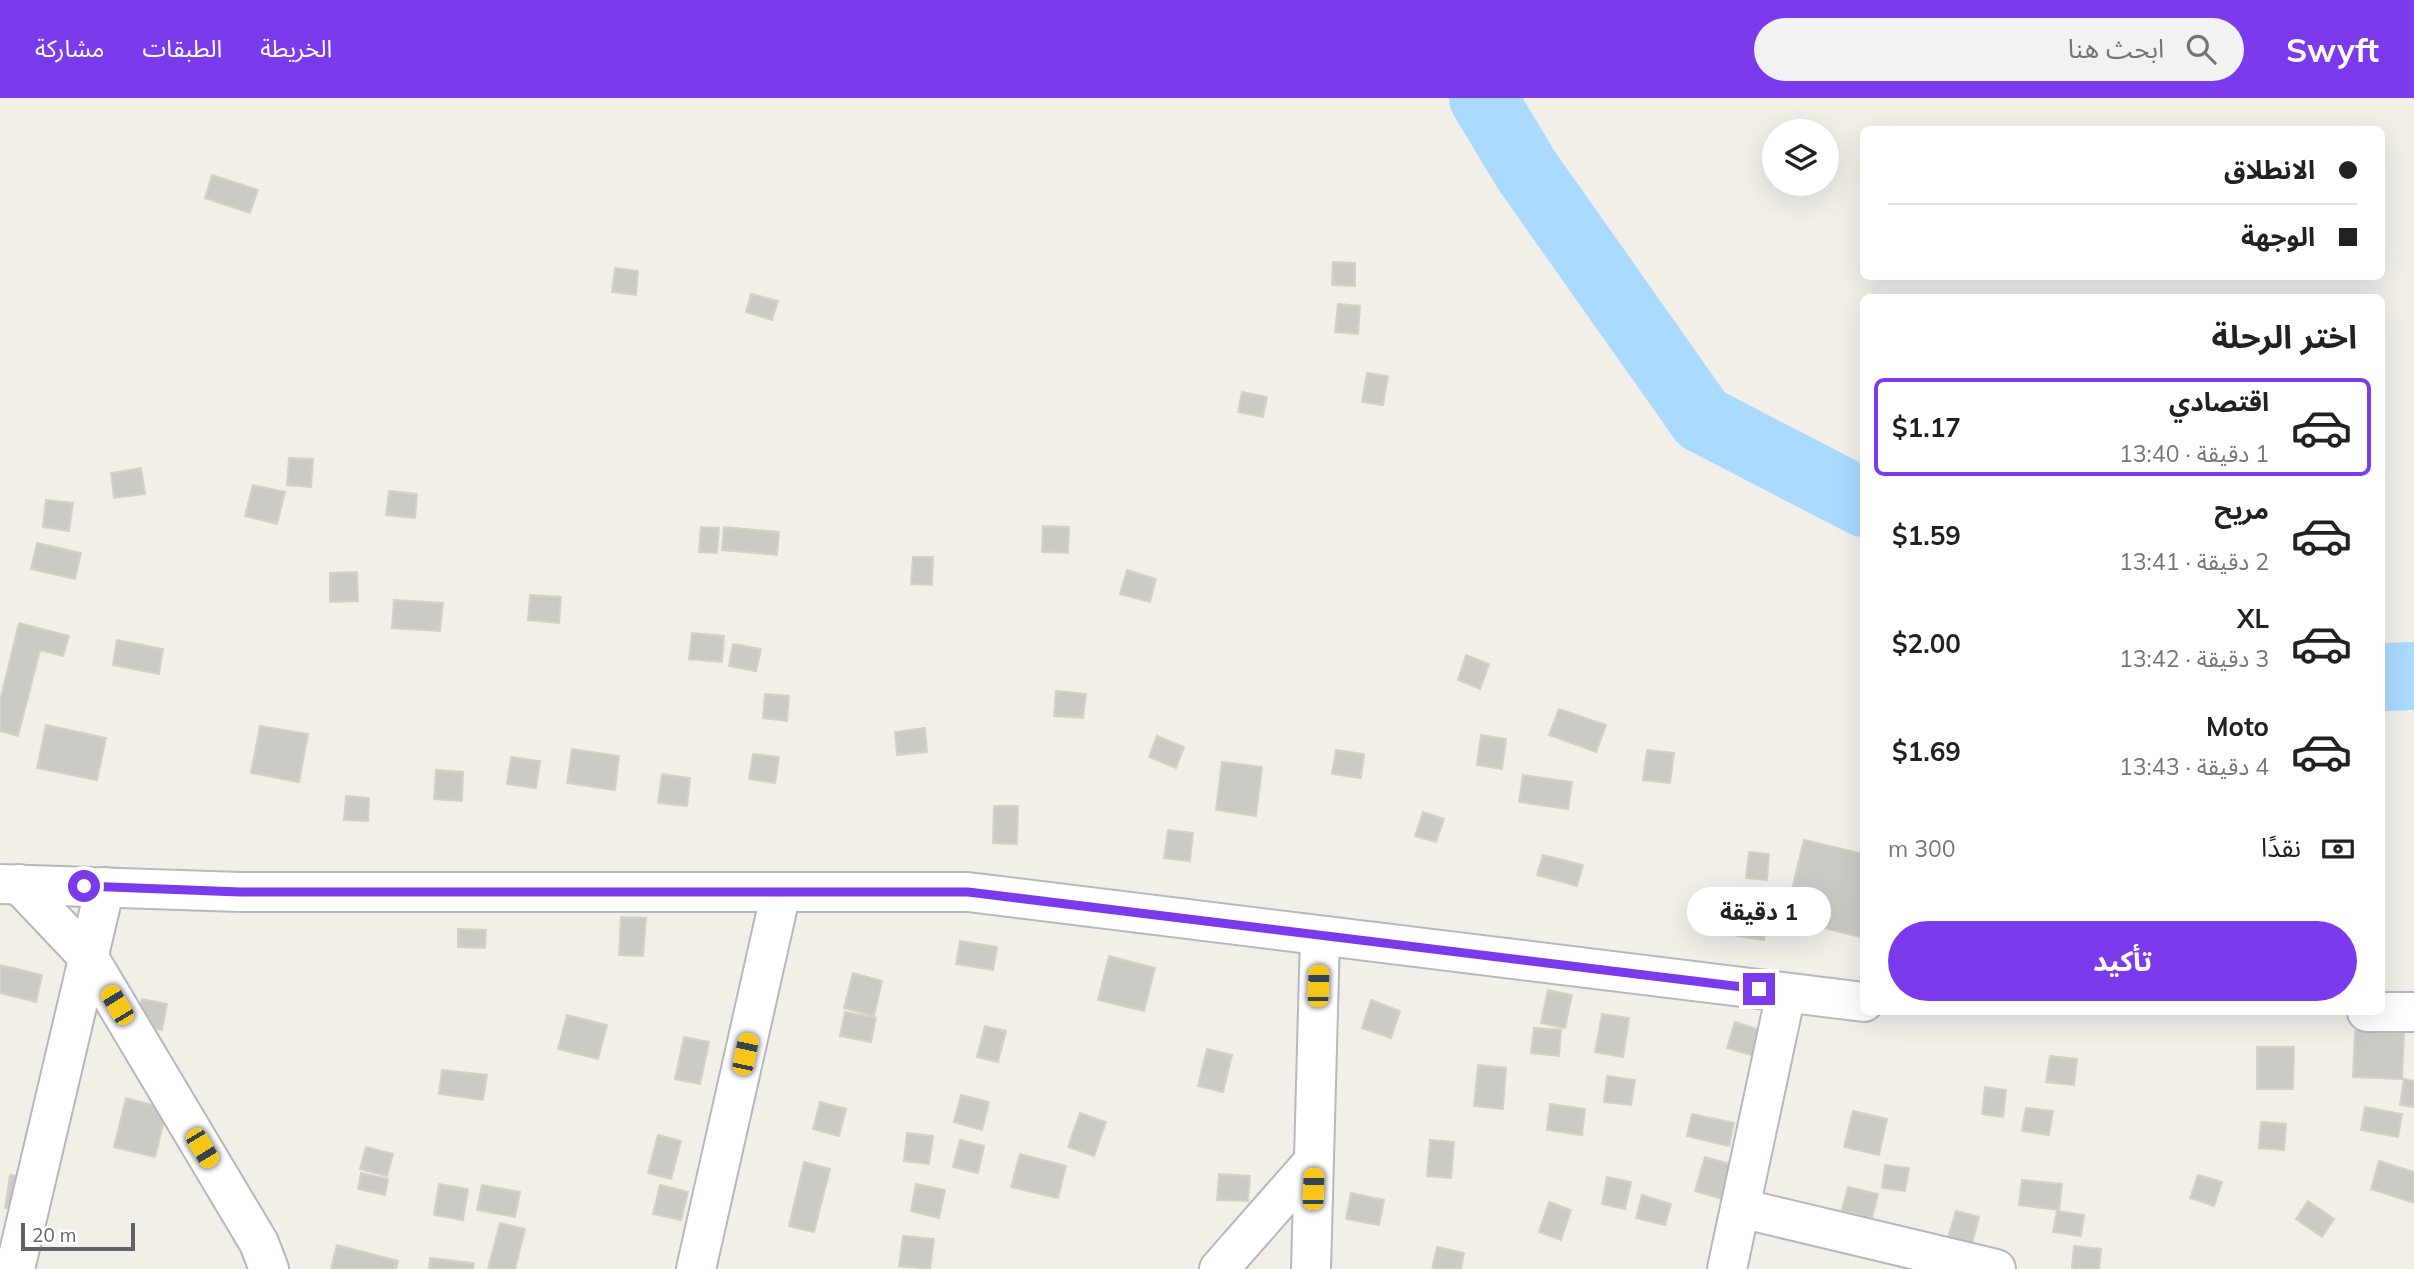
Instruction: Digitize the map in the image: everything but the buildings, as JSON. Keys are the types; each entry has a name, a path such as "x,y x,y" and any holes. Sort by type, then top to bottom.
{"street":[{"path":"10,884 240,892 968,892 1860,1002"},
{"path":"10,884 89,958 259,1243 269,1269"},
{"path":"15,1269 105,887"},
{"path":"696,1269 781,892"},
{"path":"1311,1269 1320,936"},
{"path":"1727,1269 1786,993"},
{"path":"2385,1012 2414,1012"},
{"path":"1219,1269 1313,1162"},
{"path":"1740,1208 1996,1269"}],"waterway":[{"path":"1483,98 1527,171 1702,419 1860,501"},
{"path":"2385,677 2414,676"}],"route":[{"path":"84,886 240,892 968,892 1759,989"}]}
